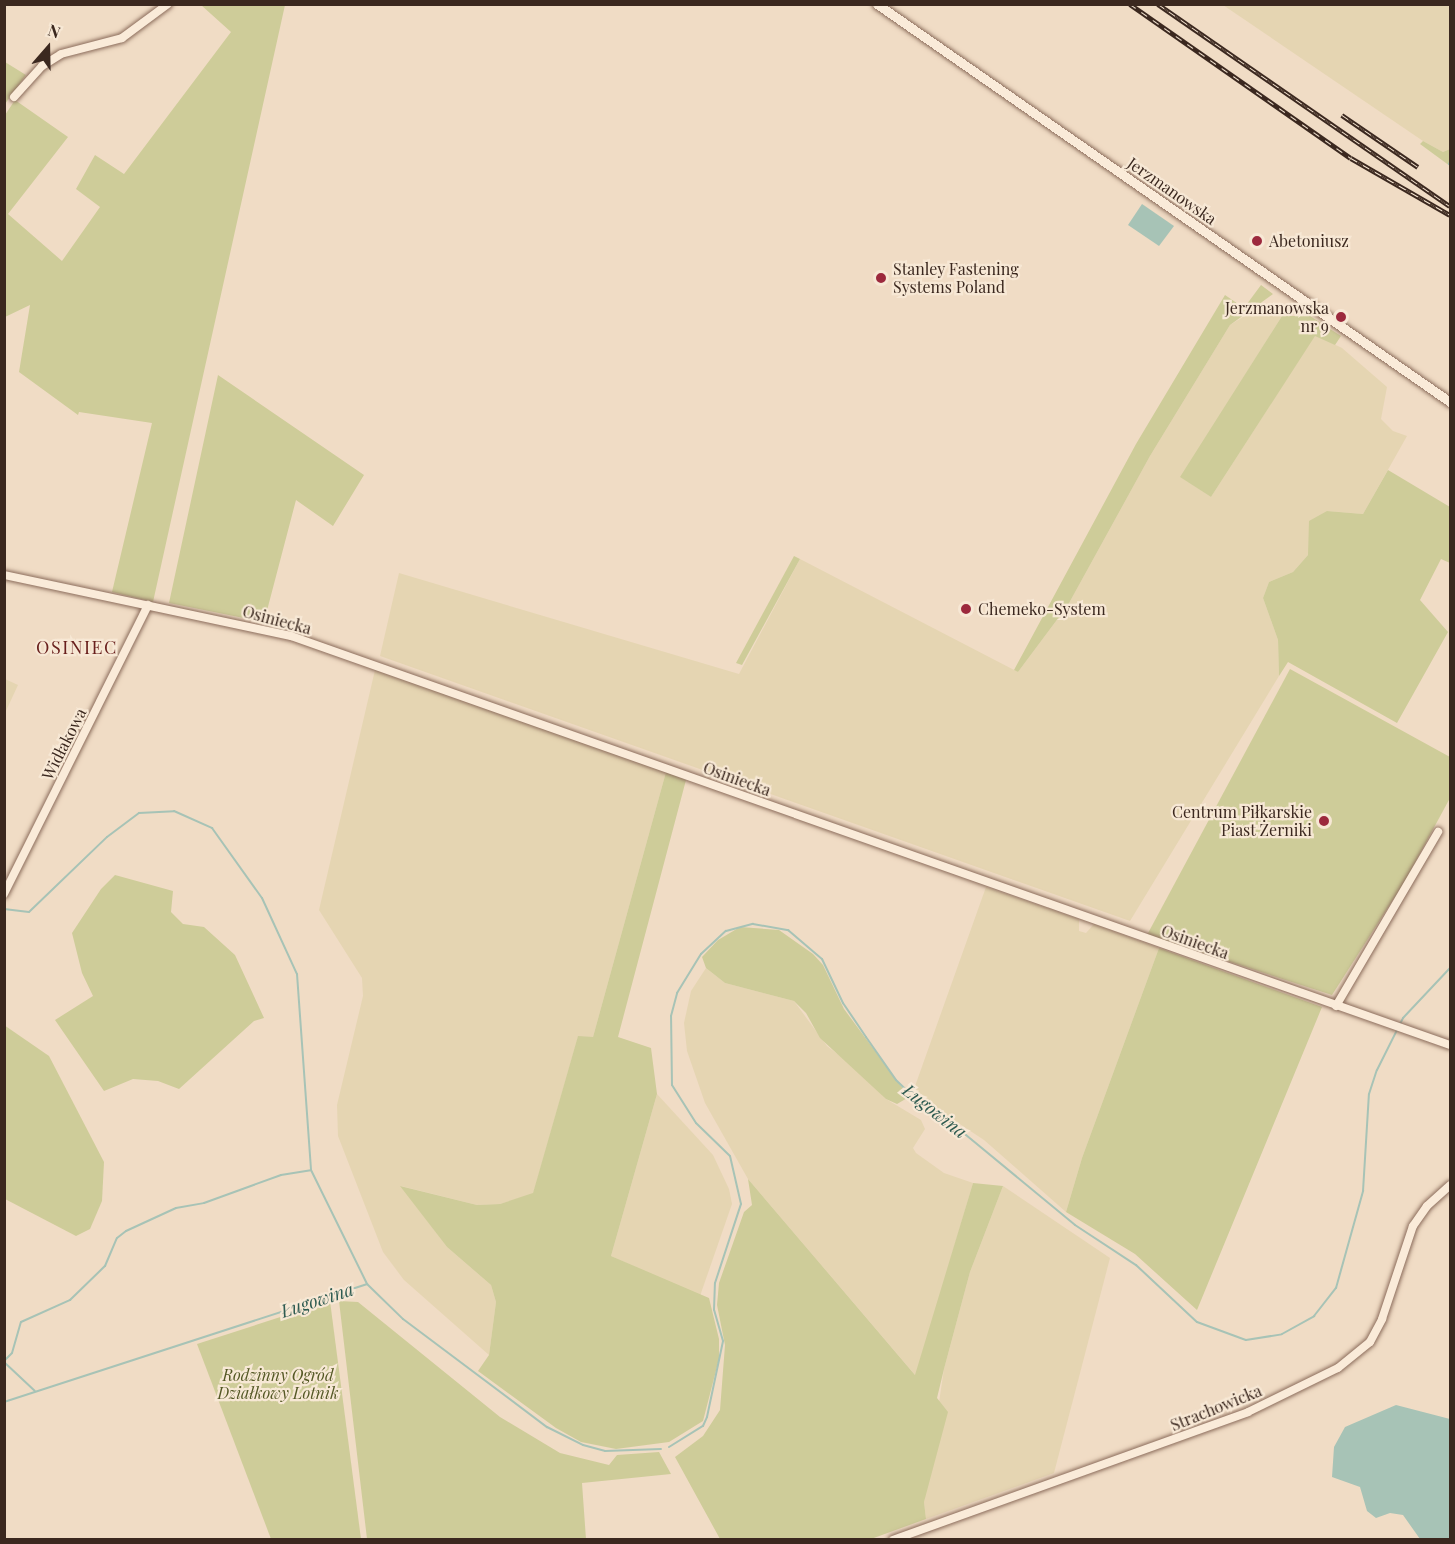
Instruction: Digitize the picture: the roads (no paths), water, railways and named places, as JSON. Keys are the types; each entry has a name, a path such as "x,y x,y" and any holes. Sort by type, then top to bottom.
{"street":[{"path":"14,97 42,66 61,54 122,38 168,4"},
{"name":"Jerzmanowska","path":"877,4 1450,402"},
{"name":"Osiniecka","path":"4,575 255,626 324,647 1450,1045"},
{"name":"Widłakowa","path":"4,894 148,605"},
{"path":"1336,1006 1438,832"},
{"name":"Strachowicka","path":"893,1539 1248,1412 1338,1368 1370,1342 1382,1319 1416,1220 1450,1185"}],"waterway":[{"path":"4,909 29,912 107,837 139,813 174,811 212,828 262,898 297,974 311,1170 367,1284"},
{"name":"Ługowina","path":"669,1447 703,1426 707,1417 723,1341 714,1310 715,1283 741,1204 730,1156 696,1123 672,1085 671,1016 677,993 701,954 726,931 753,924 788,930 822,959 843,1003 866,1037 896,1080 919,1102 966,1135 1075,1225 1136,1265 1197,1322 1246,1340 1282,1334 1314,1316 1336,1288 1363,1191 1369,1094 1377,1070 1403,1018 1450,968"},
{"path":"4,1361 12,1353 21,1322 70,1300 105,1266 117,1238 126,1231 176,1208 204,1203 281,1175 311,1170"},
{"name":"Ługowina","path":"4,1402 367,1284 403,1319 547,1427 583,1445 605,1451 661,1449"},
{"path":"4,1362 35,1391"}],"railway":[{"path":"1130,4 1351,158 1450,215"},
{"path":"1158,4 1450,206"},
{"path":"1342,115 1418,167"}],"place":[{"name":"Abetoniusz","path":"1257,241"},
{"name":"Stanley Fastening Systems Poland","path":"881,278"},
{"name":"Jerzmanowska nr 9","path":"1341,317"},
{"name":"Chemeko-System","path":"966,609"},
{"name":"Centrum Piłkarskie Piast Żerniki","path":"1324,821"}],"district":[{"name":"OSINIEC","path":"77,647"}],"park label":[{"name":"Rodzinny Ogród Działkowy Lotnik","path":"278,1384"}]}
